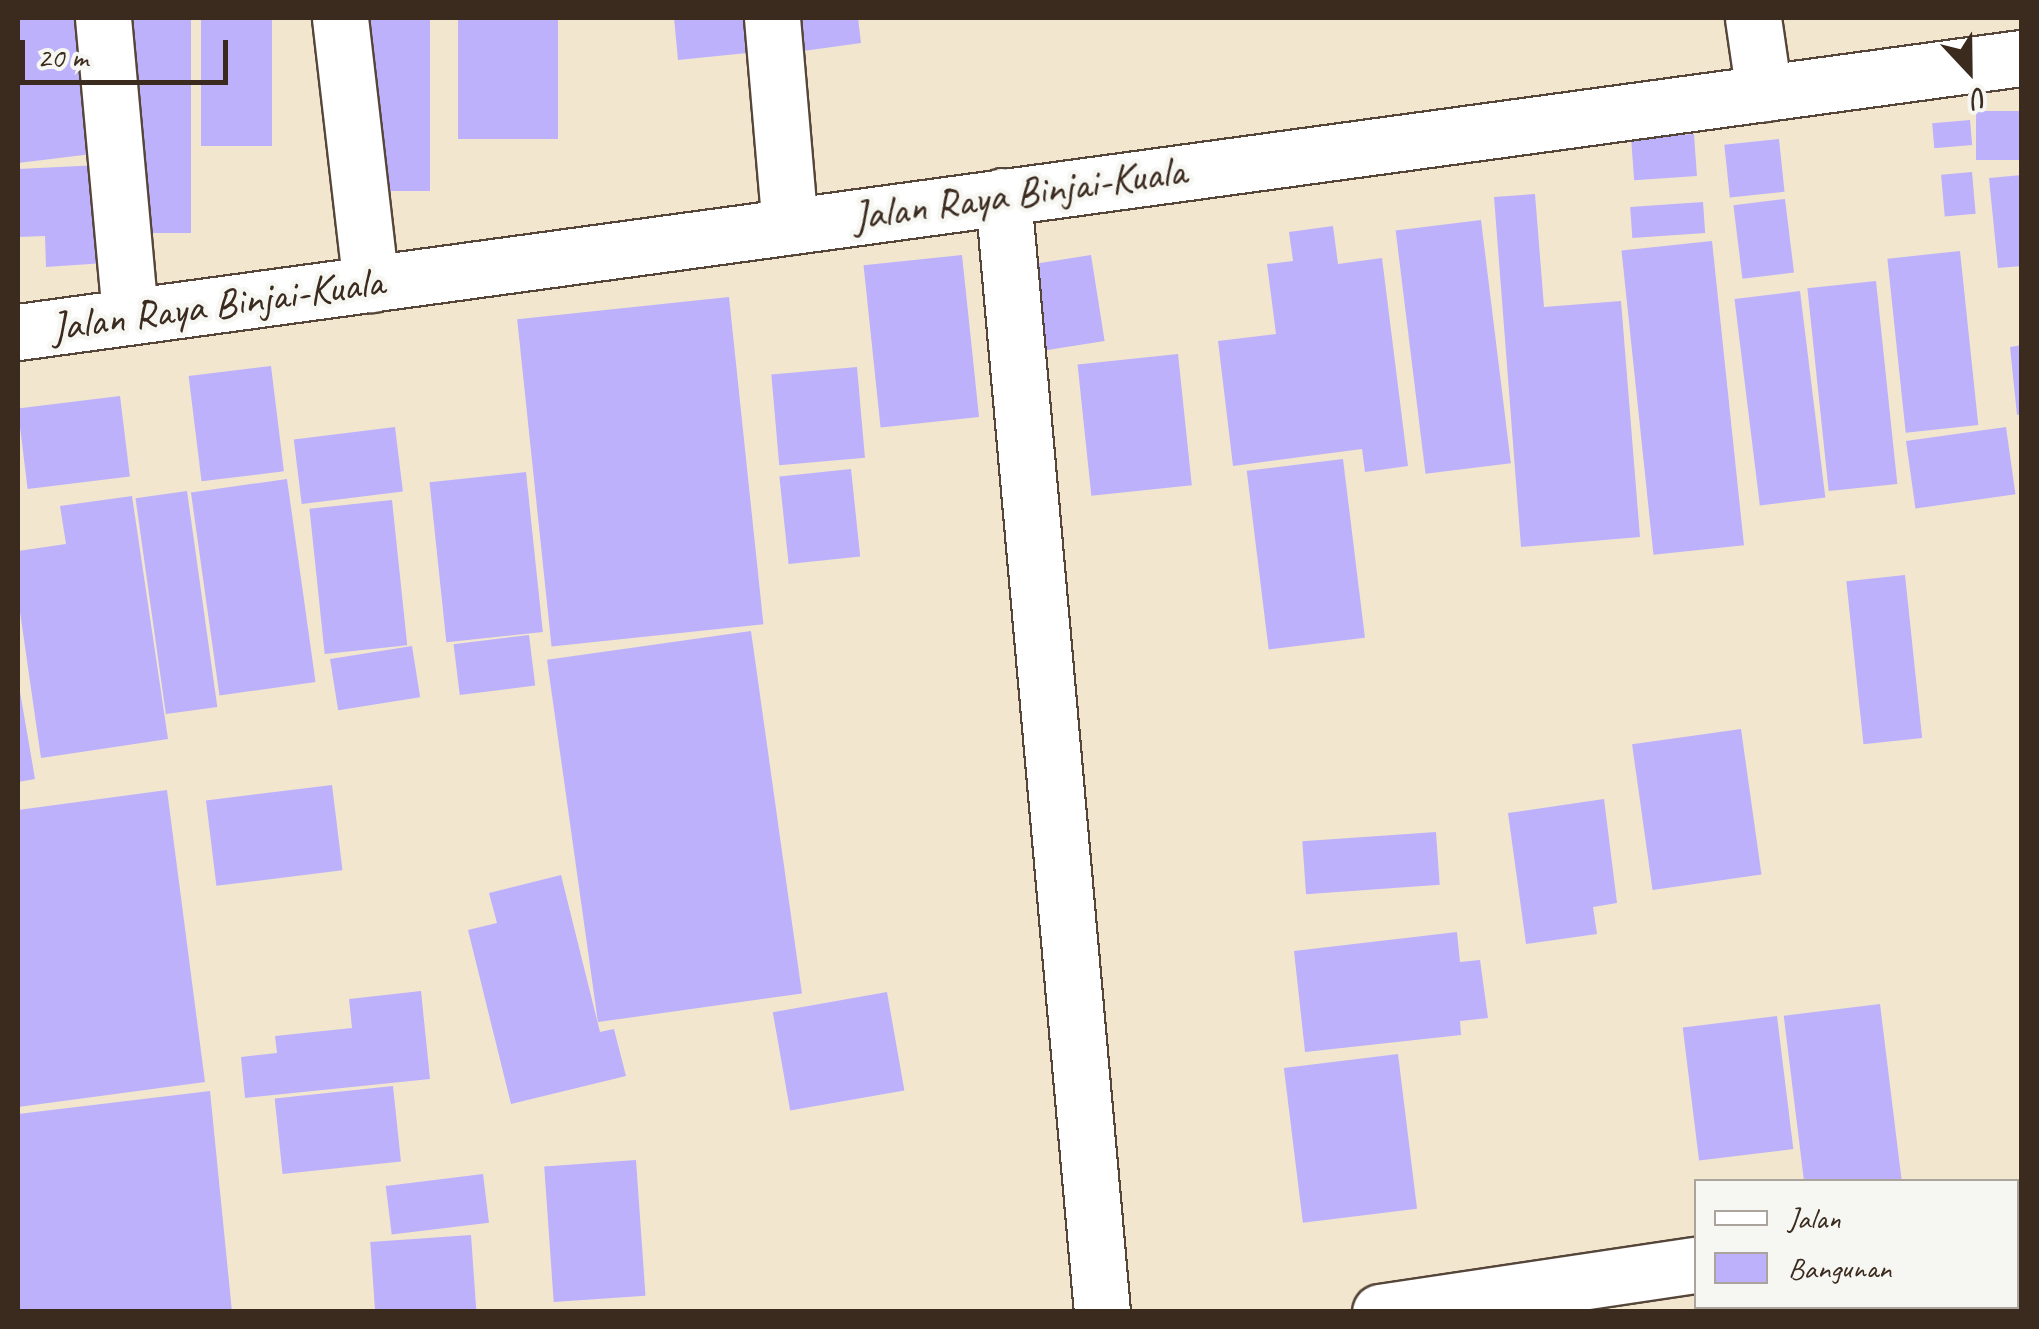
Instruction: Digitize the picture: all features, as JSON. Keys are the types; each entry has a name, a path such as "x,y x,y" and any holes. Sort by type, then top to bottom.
{"street":[{"path":"103,18 130,316"},
{"path":"340,18 371,284"},
{"path":"772,18 790,226"},
{"path":"1753,18 1764,93"},
{"name":"Jalan Raya Binjai-Kuala","path":"18,332 2022,58"},
{"path":"1003,196 1102,1312"},
{"path":"1380,1312 1694,1265"}],"building":[{"path":"18,18 86,18 100,153 18,163"},
{"path":"112,18 191,18 191,233 112,233"},
{"path":"201,18 272,18 272,146 201,146"},
{"path":"358,18 430,18 430,191 358,191"},
{"path":"458,18 558,18 558,139 458,139"},
{"path":"674,18 753,18 757,52 678,60"},
{"path":"792,18 858,18 861,43 796,52"},
{"path":"1976,111 2022,111 2022,160 1976,160"},
{"path":"1970,120 1972,145 1934,148 1932,123"},
{"path":"1694,134 1697,176 1634,180 1631,138"},
{"path":"1779,139 1785,192 1730,197 1724,145"},
{"path":"100,165 105,263 46,267 45,236 18,237 18,169"},
{"path":"1972,172 1976,214 1945,217 1941,175"},
{"path":"2022,175 2022,266 1998,268 1989,178"},
{"path":"1535,194 1544,307 1621,301 1640,537 1521,547 1494,197"},
{"path":"1785,199 1794,272 1742,279 1733,205"},
{"path":"1703,202 1705,233 1632,238 1630,207"},
{"path":"1481,220 1511,463 1425,474 1396,230"},
{"path":"1333,226 1338,264 1382,258 1408,466 1365,472 1362,449 1233,466 1218,341 1276,334 1267,264 1293,261 1289,232"},
{"path":"1712,241 1744,545 1653,555 1621,251"},
{"path":"1960,251 1978,425 1906,433 1887,259"},
{"path":"962,255 979,417 881,427 864,265"},
{"path":"1091,255 1105,341 1044,350 1031,265"},
{"path":"1876,281 1897,484 1829,491 1807,288"},
{"path":"1800,291 1825,497 1760,505 1734,299"},
{"path":"729,297 763,624 552,646 517,319"},
{"path":"2022,345 2022,414 2017,415 2010,347"},
{"path":"1178,354 1192,485 1091,496 1078,365"},
{"path":"271,366 284,471 202,481 189,376"},
{"path":"857,367 865,458 779,465 771,374"},
{"path":"120,396 130,476 28,489 18,409"},
{"path":"395,427 403,492 302,504 294,439"},
{"path":"2006,427 2015,494 1915,508 1906,441"},
{"path":"1343,459 1365,638 1269,649 1247,471"},
{"path":"851,469 860,557 789,564 779,477"},
{"path":"526,472 543,632 446,642 430,482"},
{"path":"287,479 316,682 219,696 191,492"},
{"path":"187,491 217,707 166,714 136,498"},
{"path":"132,496 168,739 41,758 18,598 18,551 66,544 60,506"},
{"path":"392,500 407,645 325,654 309,509"},
{"path":"1905,575 1922,738 1863,744 1846,581"},
{"path":"751,631 802,993 598,1022 547,660"},
{"path":"529,635 535,686 460,695 454,644"},
{"path":"412,646 420,697 338,710 330,659"},
{"path":"18,680 35,779 18,782"},
{"path":"1741,729 1761,875 1653,890 1632,744"},
{"path":"332,785 342,870 216,886 206,800"},
{"path":"167,790 205,1082 18,1107 18,810"},
{"path":"1604,799 1617,903 1593,907 1597,934 1526,944 1508,813"},
{"path":"1436,832 1440,885 1306,894 1302,841"},
{"path":"561,875 600,1032 614,1029 626,1076 511,1104 468,930 497,923 489,893"},
{"path":"1457,932 1460,962 1480,960 1488,1018 1460,1021 1461,1035 1305,1052 1294,951"},
{"path":"421,991 430,1079 245,1098 241,1057 277,1053 275,1036 352,1028 349,999"},
{"path":"887,992 904,1090 790,1111 773,1012"},
{"path":"1880,1004 1901,1179 1804,1179 1784,1016"},
{"path":"1777,1016 1793,1149 1699,1161 1683,1028"},
{"path":"1398,1054 1417,1209 1303,1223 1284,1068"},
{"path":"393,1086 401,1162 283,1174 275,1098"},
{"path":"210,1091 232,1312 18,1312 18,1114"},
{"path":"636,1160 645,1296 554,1302 544,1166"},
{"path":"483,1174 489,1223 392,1235 386,1186"},
{"path":"471,1235 476,1312 375,1312 370,1242"}]}
